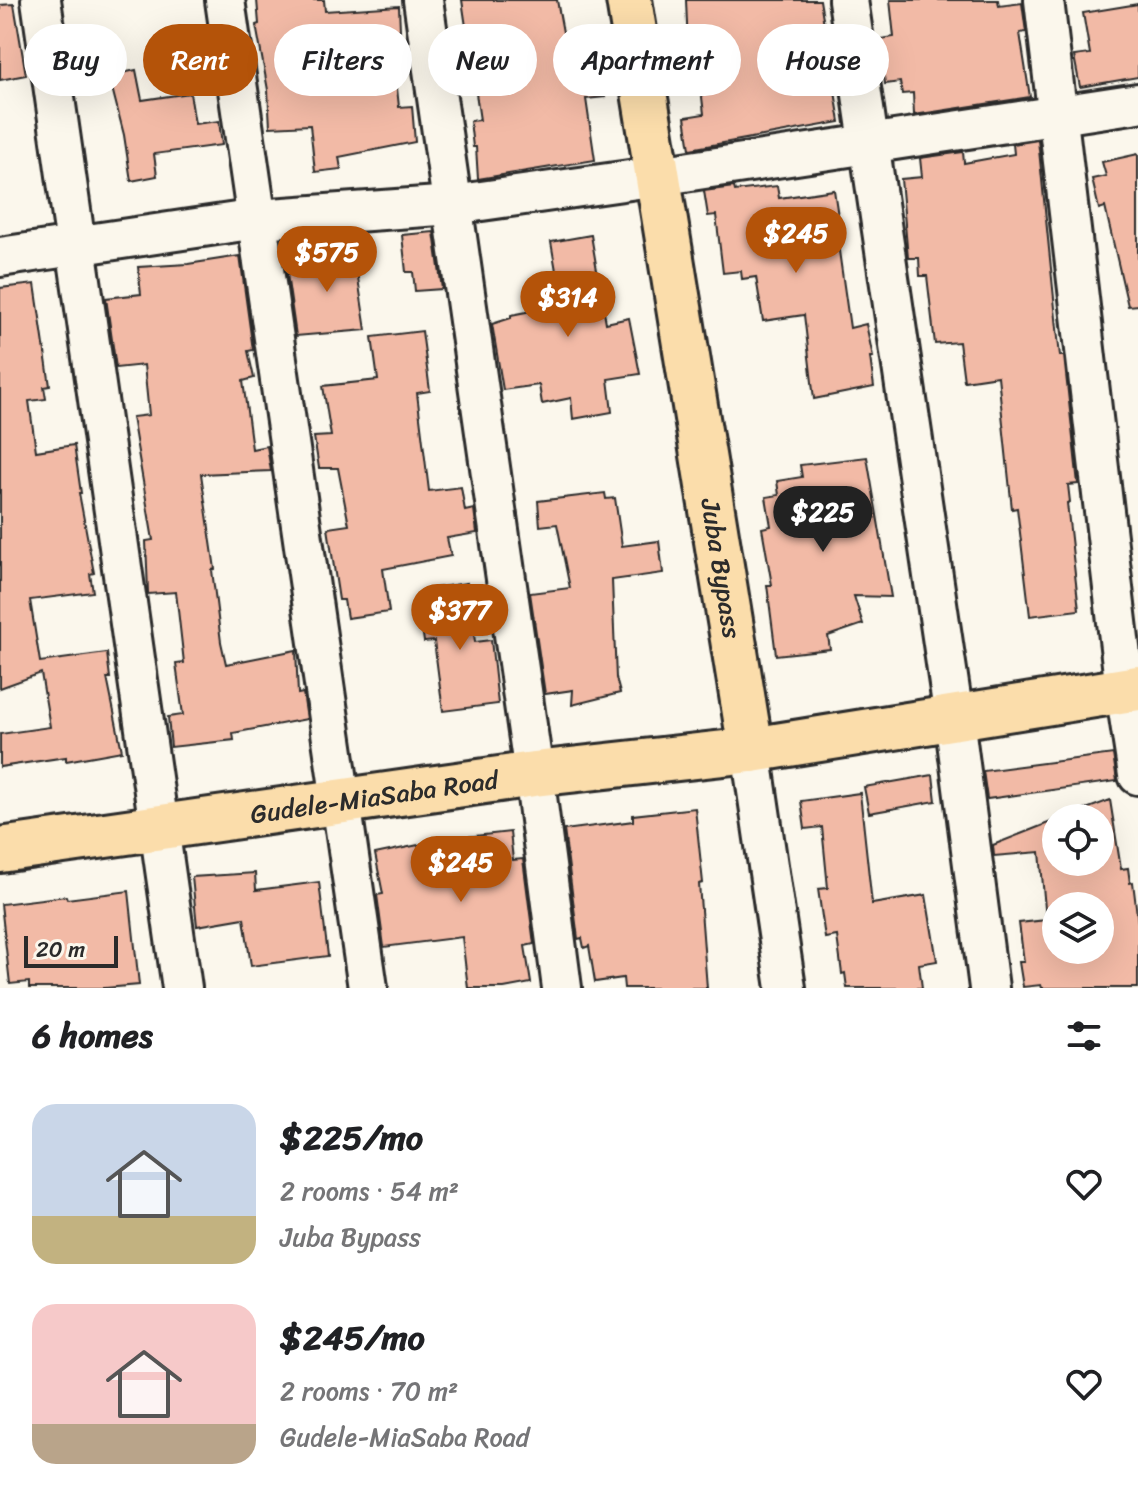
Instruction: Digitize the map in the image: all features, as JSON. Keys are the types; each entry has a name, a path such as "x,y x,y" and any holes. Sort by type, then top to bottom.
{"main road":[{"name":"Juba Bypass","path":"629,0 751,750"},
{"path":"751,750 1132,689"},
{"name":"Gudele-MiaSaba Road","path":"0,850 534,774 751,750"}],"street":[{"path":"41,0 182,988"},
{"path":"225,0 368,988"},
{"path":"423,0 562,988"},
{"path":"848,0 954,718 989,988"},
{"path":"1044,0 1132,689 1138,775"},
{"path":"0,257 257,219 453,205 1138,103"},
{"path":"751,750 786,988"}],"building":[{"path":"257,0 324,0 325,11 399,6 400,24 274,24 274,96 398,96 399,107 412,106 415,142 339,157 341,169 315,172 310,125 270,127"},
{"path":"462,0 557,0 561,24 553,24 553,96 605,96 586,99 595,160 478,179 470,121 480,120 476,96 537,96 537,24 466,24"},
{"path":"686,0 820,0 824,24 757,24 757,96 836,96 840,122 690,149 685,117 704,114 702,96 741,96 741,24 687,24"},
{"path":"890,0 998,0 999,6 1022,3 1026,32 1020,33 1030,97 914,115 913,93 902,94 900,82 889,83 889,38 894,37"},
{"path":"14,4 24,75 0,80 0,5"},
{"path":"1138,4 1138,77 1080,87 1074,56 1090,54 1083,13"},
{"path":"136,70 142,100 190,96 195,124 219,121 222,145 154,154 157,176 131,181 114,96 127,96 127,72"},
{"path":"1038,140 1060,356 1064,356 1078,484 1068,485 1070,502 1067,503 1079,610 1030,616 1017,508 1012,509 998,376 964,381 959,342 935,344 927,276 920,276 919,258 908,258 901,179 922,177 920,158 963,152 964,163 1014,154 1013,144"},
{"path":"1138,154 1138,305 1128,306 1105,207 1099,209 1092,179 1106,176 1102,162"},
{"path":"777,186 779,198 834,190 840,229 836,230 850,328 866,324 873,357 870,357 874,387 814,399 804,315 763,321 756,277 742,279 741,271 723,273 716,215 708,216 704,191"},
{"path":"434,232 442,289 415,291 413,272 406,272 402,235"},
{"path":"591,235 606,323 629,318 640,374 608,379 612,412 573,419 571,398 542,404 539,385 503,390 492,324 511,318 511,315 562,305 551,242"},
{"path":"353,246 366,330 296,336 287,274 311,271 308,253"},
{"path":"240,256 253,350 248,351 254,378 243,381 252,449 267,446 271,471 201,474 215,569 212,570 221,642 226,664 296,650 298,694 303,693 307,719 233,733 234,740 171,747 168,717 183,715 176,664 184,663 176,592 148,594 146,541 153,540 132,417 149,415 144,365 116,368 106,298 141,294 138,267"},
{"path":"35,284 50,386 44,387 46,399 29,401 36,451 74,445 79,493 94,573 90,574 93,592 30,600 40,662 107,653 110,678 107,678 122,751 66,761 66,757 0,767 0,734 50,727 41,673 0,688 0,288"},
{"path":"422,331 430,391 417,393 429,491 461,487 465,511 474,509 477,533 447,538 451,556 383,569 389,612 347,618 344,600 339,600 328,528 349,525 338,468 319,468 314,437 331,436 323,386 378,380 372,337"},
{"path":"867,457 891,597 854,596 863,624 828,636 830,649 776,655 767,585 772,585 762,528 771,526 766,497 779,495 777,481 802,477 800,465"},
{"path":"605,493 606,499 615,498 622,546 659,541 663,573 612,580 616,678 620,693 572,705 573,690 545,694 530,593 570,588 557,524 540,526 538,501"},
{"path":"467,583 475,642 491,640 498,704 443,711 434,641 424,642 420,613 437,611 434,588"},
{"path":"1113,754 1117,781 987,799 983,771"},
{"path":"933,775 936,801 869,813 864,787"},
{"path":"860,793 872,904 926,895 937,961 919,964 922,988 847,988 837,936 825,938 818,889 828,888 822,827 805,829 801,801"},
{"path":"695,808 703,883 699,884 707,988 624,988 623,978 595,982 589,946 584,948 582,938 578,939 564,830 633,821 633,815"},
{"path":"1114,825 1121,869 1128,868 1130,883 1133,882 1138,923 1138,988 1023,987 1019,962 1024,962 1019,923 1042,920 1042,964 1114,964 1114,892 1044,892 1042,876 1114,876"},
{"path":"1042,826 1042,875 1040,852 994,856 993,845"},
{"path":"510,832 513,860 523,859 534,944 525,946 531,983 504,988 468,988 462,937 384,947 377,895 383,894 375,854 447,839"},
{"path":"255,873 256,890 319,882 328,956 251,966 244,918 197,926 192,877"},
{"path":"129,891 139,985 29,988 29,982 10,984 1,904"}]}
